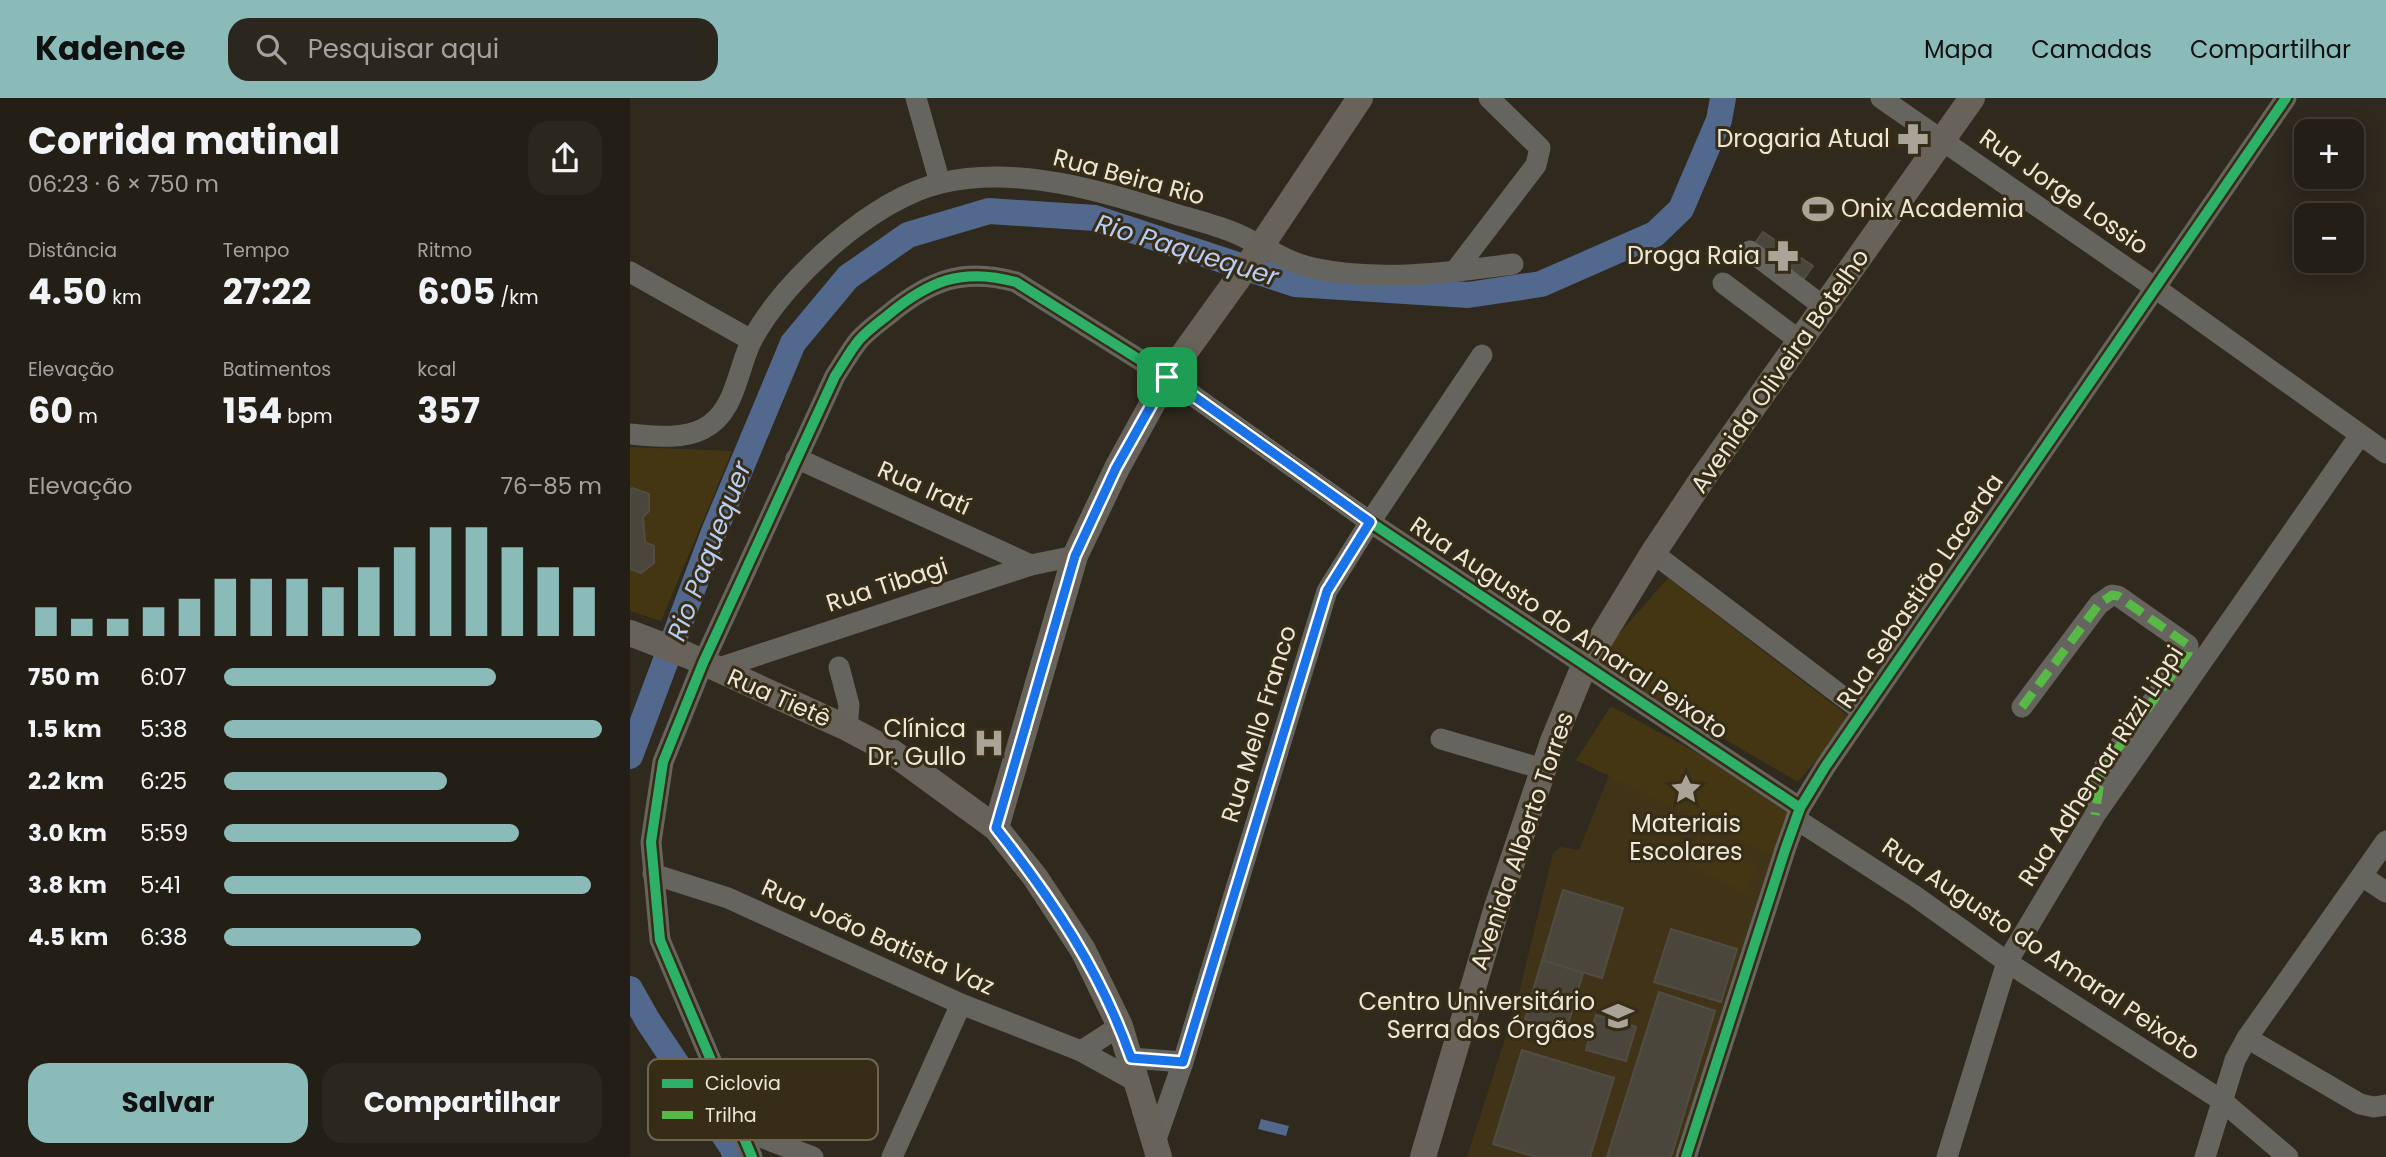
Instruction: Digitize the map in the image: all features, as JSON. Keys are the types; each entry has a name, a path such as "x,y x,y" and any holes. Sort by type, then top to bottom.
{"main road":[{"path":"996,828 1075,556 1116,468 1167,377 1258,250 1360,98"},
{"name":"Avenida Oliveira Botelho","path":"1589,657 1653,554 1972,98"},
{"name":"Rua Tietê","path":"636,636 702,662 892,752 996,828 1035,877 1083,950 1120,1026 1157,1149"},
{"name":"Avenida Alberto Torres","path":"1423,1157 1497,907 1543,769 1589,657"}],"street":[{"path":"916,98 940,183"},
{"path":"1455,271 1536,165 1539,156 1540,148 1489,98"},
{"name":"Rua Jorge Lossio","path":"1881,98 2154,287 2386,453"},
{"name":"Rua Sebastião Lacerda","path":"1686,1157 1798,813 1825,766 2286,98"},
{"name":"Rua Beira Rio","path":"630,434 673,437 704,429 720,415 735,389 751,340 775,305 827,248 896,201 940,183 988,178 1031,179 1068,185 1149,206 1235,233 1258,250 1312,268 1399,275 1513,264"},
{"path":"1750,251 1824,307"},
{"path":"630,272 751,340"},
{"name":"Rua Augusto do Amaral Peixoto","path":"709,1059 660,940 651,842 663,762 702,662 835,376 860,338 911,296 939,281 970,275 1016,282 1167,377 1370,522 1589,657 1620,687 2007,962 2221,1100 2288,1157"},
{"path":"1723,283 1800,341"},
{"name":"Rua Mello Franco","path":"1157,1149 1327,591 1482,355"},
{"name":"Rua Adhemar Rizzi Lippi","path":"1947,1157 2007,962 2095,814 2360,435"},
{"name":"Rua Iratí","path":"796,458 1031,565"},
{"path":"1653,554 1863,712"},
{"name":"Rua Tibagi","path":"702,662 1031,565 1075,556"},
{"path":"2022,707 2099,604 2112,595 2118,596 2188,645 2188,653 2105,765 2095,814"},
{"path":"839,667 849,705 847,729"},
{"path":"1441,739 1543,769"},
{"path":"2205,1157 2235,1060 2247,1038 2386,841"},
{"name":"Rua João Batista Vaz","path":"653,874 728,898 961,1004 1135,1070"},
{"path":"2362,876 2386,892"},
{"path":"892,1157 961,1004"},
{"path":"1081,1051 1120,1026"},
{"path":"2247,1038 2360,1104 2374,1107 2386,1105"},
{"path":"1135,1070 1183,1062"},
{"name":"Rua Augusto do Amaral Peixoto","path":"746,1140 752,1157"},
{"path":"768,1140 813,1157"}],"shaded area":[{"path":"630,447 732,451 661,621 630,611"},
{"path":"1668,578 1851,718 1798,782 1616,676 1596,660"},
{"path":"1611,706 1791,804 1776,858 1576,760"},
{"name":"Centro Universitário Serra dos Órgãos","path":"1609,775 1776,858 1677,1157 1467,1157 1517,1001 1553,853 1561,847 1579,850"},
{"path":"1697,837 1757,868 1744,893 1685,862"}],"water":[{"path":"1261,1119 1289,1126 1286,1136 1258,1129"}],"building":[{"name":"Droga Raia","path":"1763,232 1813,266 1803,280 1753,246"},
{"path":"632,488 649,494 649,511 643,517 645,542 654,546 654,563 641,573 630,569"},
{"path":"1563,890 1623,908 1602,978 1542,960"},
{"path":"1671,929 1737,949 1721,1002 1654,982"},
{"path":"1542,960 1583,973 1566,1031 1525,1019"},
{"path":"1659,992 1715,1011 1671,1157 1607,1157"},
{"path":"1596,1015 1636,1027 1626,1061 1586,1050"},
{"path":"1522,1050 1614,1078 1590,1157 1536,1157 1493,1144"}],"waterway":[{"name":"Rio Paquequer","path":"630,756 714,532 793,343 848,277 908,235 989,211 1095,218 1295,284 1468,295 1541,284 1655,234 1681,209 1719,120 1723,98"},
{"name":"Rio Paquequer","path":"630,989 673,1059"},
{"name":"Rio Paquequer","path":"727,1140 736,1157"}],"marked path":[{"path":"2022,707 2099,604 2112,595 2118,596 2188,645 2188,653 2105,766 2101,774 2095,815"}],"cycle path":[{"path":"1686,1157 1800,808 1825,767 2286,98"},
{"path":"710,1059 660,940 651,842 663,762 703,663 835,376 856,344 869,330 918,293 947,280 979,276 1016,282 1167,377 1370,522 1800,808"},
{"path":"745,1140 752,1157"}],"place":[{"name":"Drogaria Atual","path":"1913,139"},
{"name":"Onix Academia","path":"1818,209"},
{"name":"Droga Raia","path":"1783,256"},
{"name":"Clínica Dr. Gullo","path":"989,743"},
{"name":"Materiais Escolares","path":"1686,789"},
{"name":"Centro Universitário Serra dos Órgãos","path":"1618,1016"}],"route":[{"path":"1167,377 1370,522 1327,591 1183,1062 1131,1058 1120,1026 1083,950 1035,877 996,828 1075,556 1116,468 1167,377"}]}
